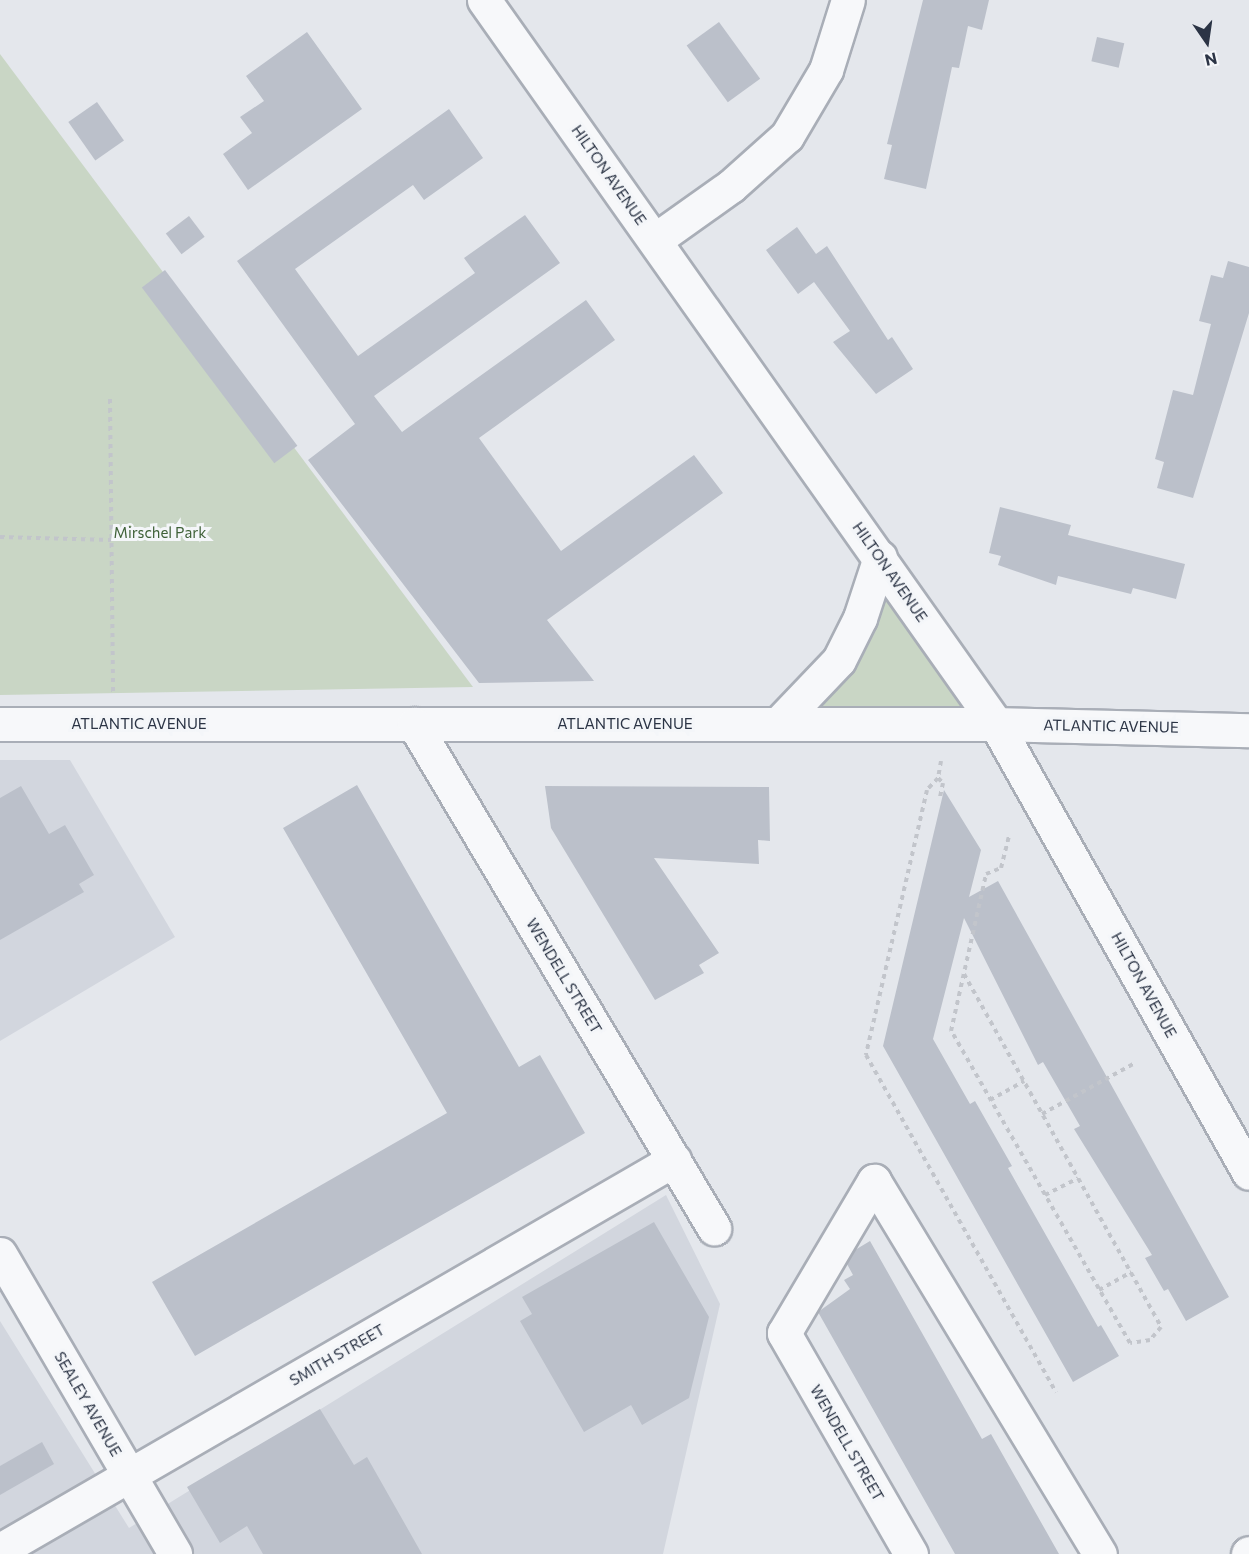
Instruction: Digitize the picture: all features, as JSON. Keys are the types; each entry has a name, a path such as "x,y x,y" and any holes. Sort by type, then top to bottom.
{"street":[{"name":"HILTON AVENUE","path":"484,0 996,724 1249,1173"},
{"path":"655,240 731,186 787,136 826,70 848,0"},
{"path":"778,724 839,660 860,618 879,557"},
{"name":"ATLANTIC AVENUE","path":"0,724 996,724 1249,730"},
{"name":"WENDELL STREET","path":"414,724 714,1227"},
{"name":"SMITH STREET","path":"0,1550 674,1160"},
{"name":"WENDELL STREET","path":"911,1554 784,1333 874,1181 1100,1554"},
{"name":"SEALEY AVENUE","path":"0,1254 175,1554"}],"path":[{"path":"110,399 113,724"},
{"path":"0,537 111,540"},
{"path":"941,761 938,778 927,790 867,1055 1056,1392"},
{"path":"938,778 943,783 940,797"},
{"path":"964,974 1161,1327 1150,1340 1130,1343 951,1031 986,874 1001,868 1009,836"},
{"path":"1042,1114 1135,1063"},
{"path":"990,1100 1024,1081"},
{"path":"1046,1195 1078,1178"},
{"path":"1100,1290 1131,1272"}],"shaded area":[{"path":"0,760 70,760 175,937 0,1041"},
{"path":"666,1195 720,1304 663,1554 0,1554 0,1321 129,1528"}],"green space":[{"name":"Mirschel Park","path":"0,54 473,687 0,695"},
{"path":"887,582 971,711 808,710"}],"building":[{"path":"923,0 989,0 982,30 968,26 959,68 952,67 926,189 884,179 892,145 887,144"},
{"path":"719,22 760,79 728,102 687,46"},
{"path":"307,32 362,109 248,190 223,154 252,133 240,117 264,101 246,76"},
{"path":"1097,37 1124,43 1119,68 1091,61"},
{"path":"97,102 124,141 95,161 68,122"},
{"path":"449,109 483,158 424,200 413,185 295,269 358,356 475,273 464,258 525,215 560,263 374,396 402,432 586,300 615,340 479,438 561,551 694,455 723,493 547,620 594,681 479,683 308,460 355,424 237,261"},
{"path":"189,216 205,237 181,254 166,233"},
{"path":"797,227 816,254 827,246 888,340 892,337 913,369 876,394 833,342 850,331 814,282 798,294 766,250"},
{"path":"1228,261 1249,267 1249,313 1193,498 1157,488 1164,462 1155,459 1173,390 1193,395 1211,324 1199,321 1211,275 1223,278"},
{"path":"165,270 297,446 274,463 142,287"},
{"path":"1000,507 1071,525 1068,535 1185,564 1176,599 1133,588 1131,594 1058,576 1056,585 998,565 1001,556 989,553"},
{"path":"357,785 519,1067 540,1055 585,1133 195,1356 152,1282 447,1113 283,828"},
{"path":"21,786 49,834 65,825 94,875 79,884 84,892 0,940 0,798"},
{"path":"545,786 769,787 770,841 758,840 759,864 654,858 719,953 699,965 704,973 655,1000 551,828"},
{"path":"944,790 981,850 969,897 998,881 1229,1297 1186,1321 1168,1289 1164,1291 1145,1258 1152,1255 1074,1129 1080,1126 1043,1062 1038,1065 964,918 933,1039 970,1104 975,1101 1012,1166 1008,1168 1098,1327 1101,1325 1119,1356 1073,1382 883,1046"},
{"path":"654,1222 709,1317 689,1398 642,1425 631,1405 584,1432 520,1321 532,1314 522,1297"},
{"path":"870,1241 982,1439 991,1434 1059,1554 955,1554 818,1312 850,1289 844,1280 853,1275 847,1264 855,1250"},
{"path":"320,1409 354,1465 367,1457 422,1554 263,1554 247,1526 220,1543 187,1487"},
{"path":"42,1442 54,1464 0,1495 0,1466"}]}
